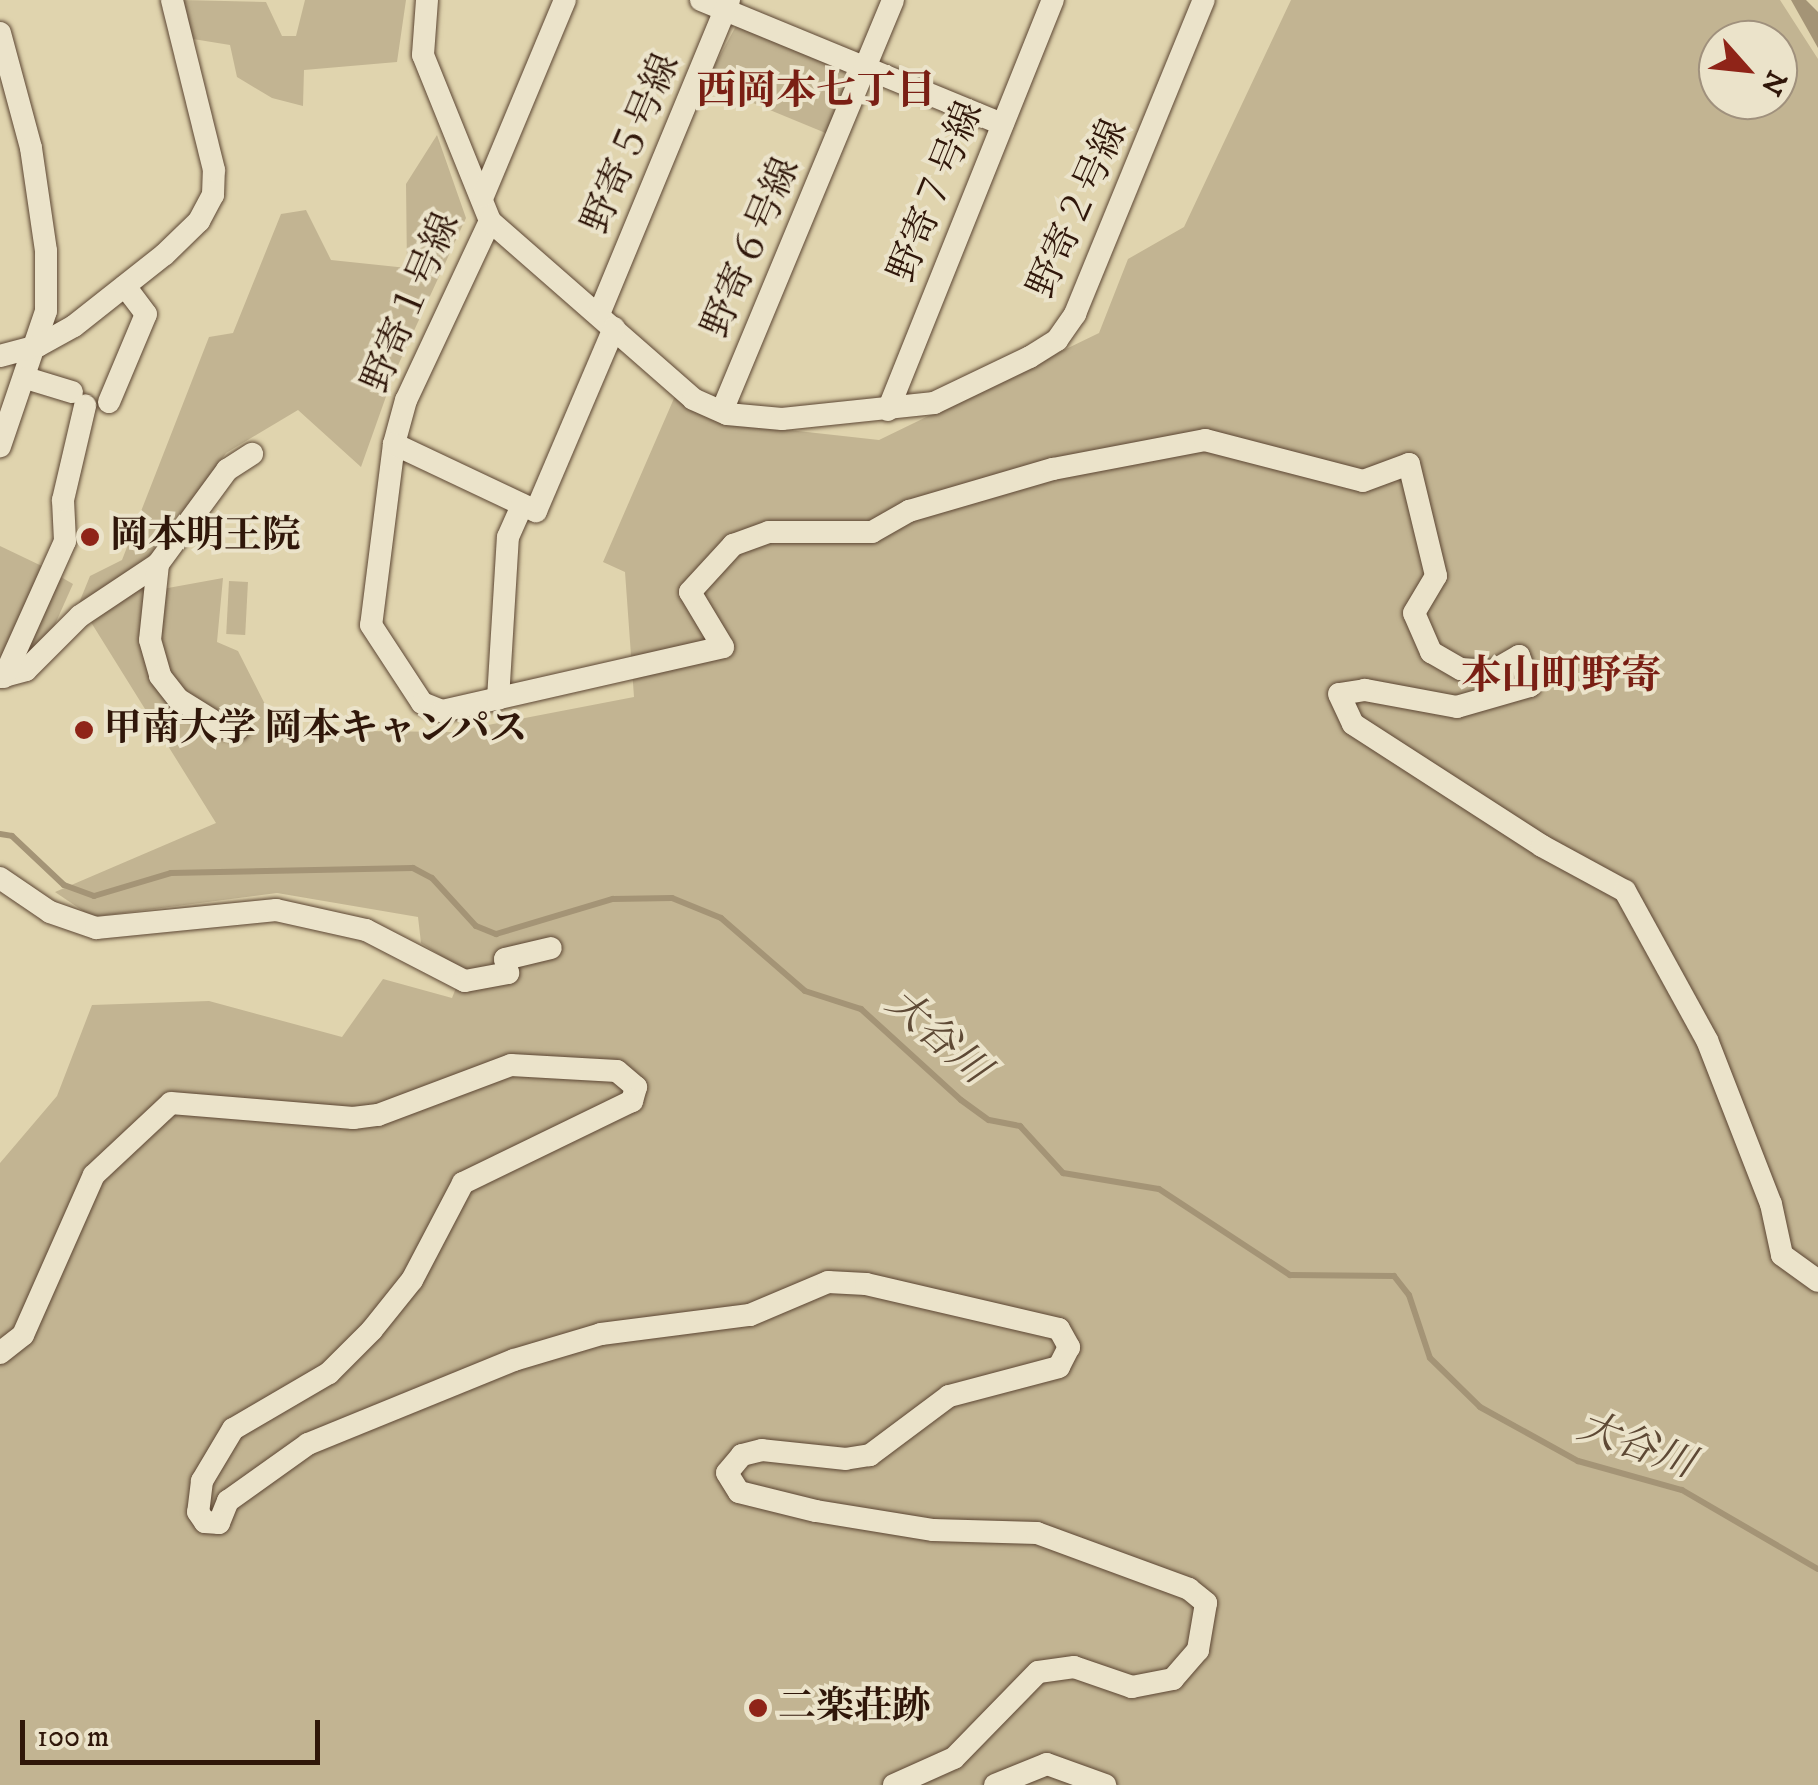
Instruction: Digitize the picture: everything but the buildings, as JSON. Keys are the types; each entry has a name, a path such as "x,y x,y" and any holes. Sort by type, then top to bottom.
{"street":[{"path":"0,356 38,346 125,286 199,222 212,195 214,170 172,0"},
{"name":"野寄１号線","path":"427,0 423,56 484,196 490,221 406,400 394,444 522,504"},
{"path":"484,196 564,0"},
{"path":"701,0 728,5 1002,124"},
{"name":"野寄６号線","path":"722,412 893,0"},
{"name":"野寄７号線","path":"888,410 1053,0"},
{"name":"野寄２号線","path":"490,221 693,399 722,412 782,419 934,402 1057,340 1075,314 1204,0"},
{"name":"野寄５号線","path":"522,504 536,511 728,5"},
{"path":"0,33 31,148 46,251 46,310 38,346 0,446"},
{"path":"2,677 64,541 64,500 89,400 146,314 125,286"},
{"path":"26,378 89,400"},
{"path":"394,444 370,625 422,703 442,710 723,648 690,592 733,545 769,532 872,532 909,511 1004,483 1204,440 1363,481 1409,464 1436,576 1414,614 1432,652 1461,669 1494,671 1519,656 1530,686 1457,708 1365,690 1339,694 1354,724 1542,846 1625,891 1707,1040 1771,1204 1782,1255 1818,1281"},
{"path":"2,677 26,670 80,616 158,564 227,470 252,454"},
{"path":"498,699 508,537 522,504"},
{"path":"158,564 150,640 160,676 178,699 223,728 238,729"},
{"path":"0,878 50,912 96,928 276,910 366,930 465,981 508,972 505,959 550,948"},
{"path":"0,1353 23,1335 94,1175 171,1103 353,1118 378,1115 511,1065 618,1070 636,1087 632,1102 464,1183 412,1280 372,1330 329,1373 233,1429 202,1481 198,1512 205,1522 219,1522 228,1501 308,1444 514,1360 601,1334 750,1315 828,1282 866,1284 1059,1329 1069,1346 1060,1368 950,1396 870,1455 762,1450 742,1456 727,1473 739,1492 816,1510 933,1530 1037,1533 1189,1589 1206,1603 1198,1650 1173,1678 1132,1687 1074,1667 1038,1672 954,1758 894,1785"},
{"path":"995,1785 1047,1764 1105,1785"}],"shaded area":[{"path":"182,0 266,2 282,36 296,36 305,0 406,0 397,62 304,70 303,106 272,98 237,77 230,45 193,39"},
{"path":"1291,0 1780,0 1793,20 1698,20 1698,120 1798,120 1798,28 1818,59 1818,1785 0,1785 0,1163 57,1096 92,1005 209,1001 342,1037 383,979 452,998 463,970 421,943 418,917 277,893 92,917 55,892 216,823 79,603 90,576 122,560 209,337 233,333 281,214 306,210 331,260 407,268 406,184 437,135 466,218 394,374 361,467 298,410 226,453 165,538 146,592 223,578 217,642 238,651 278,730 452,732 634,697 625,572 603,562 675,396 725,423 879,440 1099,333 1128,259 1184,227"},
{"path":"1791,0 1806,0 1818,12 1818,48"},
{"path":"736,26 846,71 851,81 828,134 705,83"},
{"path":"0,546 46,568 0,671"},
{"path":"54,573 73,584 44,649 13,668"},
{"path":"229,581 248,582 245,635 226,634"}],"waterway":[{"name":"大谷川","path":"0,834 12,836 64,885 94,896 171,873 413,868 432,878 476,926 496,934 613,899 672,898 721,918 805,991 861,1009 961,1100 989,1120 1020,1126 1063,1173 1159,1189 1290,1275 1394,1276 1409,1295 1430,1358 1480,1407 1578,1461 1682,1490 1818,1569"}],"place":[{"name":"岡本明王院","path":"90,537"},
{"name":"甲南大学 岡本キャンパス","path":"84,730"},
{"name":"二楽荘跡","path":"758,1708"}],"district":[{"name":"西岡本七丁目","path":"816,92"},
{"name":"本山町野寄","path":"1561,677"}]}
